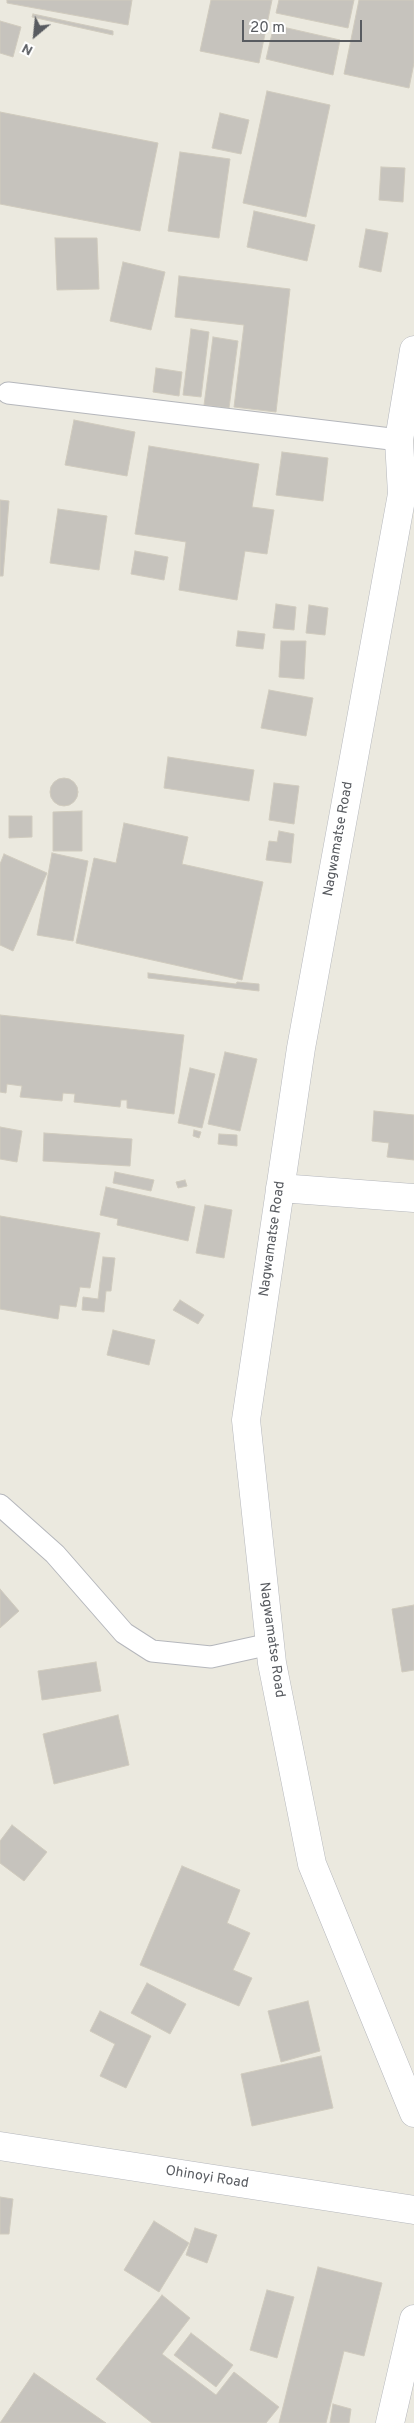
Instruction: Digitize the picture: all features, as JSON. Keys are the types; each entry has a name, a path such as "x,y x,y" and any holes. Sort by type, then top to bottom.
{"street":[{"name":"Nagwamatse Road","path":"414,350 400,440 402,494 301,1048 246,1420 270,1644 312,1864 414,2112"},
{"path":"280,1188 414,1198"},
{"name":"Ohinoyi Road","path":"0,2146 414,2210"},
{"path":"390,2423 414,2319"}],"lane":[{"path":"8,393 400,440"},
{"path":"0,1505 55,1554 124,1633 152,1650 211,1657 270,1644"}],"building":[{"path":"7,0 132,0 128,25 7,3"},
{"path":"211,0 272,0 259,63 200,51"},
{"path":"279,0 354,0 348,28 276,13"},
{"path":"359,0 414,0 414,63 409,88 344,74"},
{"path":"33,14 113,31 113,35 32,17"},
{"path":"0,21 21,27 13,57 0,53"},
{"path":"274,25 340,40 333,75 266,59"},
{"path":"267,91 330,105 306,217 243,203"},
{"path":"0,112 158,143 140,231 0,204"},
{"path":"220,113 249,120 241,154 212,148"},
{"path":"180,152 230,159 219,238 168,231"},
{"path":"381,167 405,168 403,202 379,200"},
{"path":"254,211 315,225 307,261 247,247"},
{"path":"366,229 388,233 381,272 359,267"},
{"path":"55,238 97,238 99,289 57,290"},
{"path":"123,262 165,272 151,330 110,321"},
{"path":"179,276 290,289 276,412 234,407 244,325 175,317"},
{"path":"191,329 209,332 201,397 183,395"},
{"path":"213,337 238,341 229,408 204,405"},
{"path":"156,368 182,372 179,396 153,392"},
{"path":"74,420 135,432 127,476 65,465"},
{"path":"149,446 259,464 252,507 274,510 267,554 245,551 237,600 179,590 186,542 135,534"},
{"path":"282,452 328,458 323,501 276,495"},
{"path":"0,500 9,501 3,576 0,576"},
{"path":"58,509 107,516 99,570 50,563"},
{"path":"135,551 168,557 164,580 131,574"},
{"path":"276,604 296,607 294,630 273,628"},
{"path":"309,605 328,608 325,635 306,633"},
{"path":"238,631 265,634 263,649 236,646"},
{"path":"281,641 306,641 304,679 279,677"},
{"path":"269,690 313,698 306,736 261,728"},
{"path":"168,757 254,770 249,801 164,788"},
{"path":"64,778 74,782 78,792 74,802 64,806 54,802 50,792 54,782"},
{"path":"274,783 299,786 294,824 269,820"},
{"path":"82,811 82,851 53,851 53,812"},
{"path":"9,816 32,816 32,837 9,838"},
{"path":"124,823 188,837 182,864 263,882 242,980 76,943 94,858 116,863"},
{"path":"279,831 294,834 291,863 266,860 269,841 277,842"},
{"path":"52,853 88,861 73,941 37,935"},
{"path":"4,854 47,873 13,951 0,945 0,864"},
{"path":"148,973 236,984 237,982 259,984 259,991 148,978"},
{"path":"0,1015 184,1035 174,1114 127,1108 127,1100 121,1100 120,1107 74,1102 75,1094 63,1093 62,1101 20,1097 22,1086 7,1084 6,1093 0,1092"},
{"path":"225,1052 257,1059 240,1131 208,1124"},
{"path":"190,1068 215,1074 202,1128 178,1123"},
{"path":"374,1111 414,1115 414,1160 387,1157 389,1143 372,1141"},
{"path":"0,1127 22,1131 17,1162 0,1159"},
{"path":"194,1130 201,1132 199,1138 193,1136"},
{"path":"44,1133 132,1139 130,1166 43,1161"},
{"path":"219,1134 237,1135 237,1146 218,1144"},
{"path":"115,1172 154,1180 151,1191 113,1183"},
{"path":"185,1180 187,1186 178,1188 176,1182"},
{"path":"106,1187 195,1207 188,1241 117,1225 118,1219 100,1215"},
{"path":"205,1205 232,1210 224,1258 196,1253"},
{"path":"0,1216 100,1233 90,1288 80,1287 76,1307 60,1305 58,1319 0,1309"},
{"path":"103,1257 115,1258 111,1291 106,1291 104,1312 82,1310 83,1297 98,1299"},
{"path":"180,1300 204,1315 198,1324 173,1310"},
{"path":"113,1330 155,1340 149,1365 107,1355"},
{"path":"0,1589 19,1611 0,1628"},
{"path":"414,1605 414,1670 402,1672 392,1609"},
{"path":"96,1662 101,1691 42,1700 38,1671"},
{"path":"118,1715 129,1765 54,1784 43,1734"},
{"path":"12,1825 47,1852 24,1881 0,1863 0,1841"},
{"path":"182,1866 240,1890 227,1923 250,1933 233,1970 252,1978 239,2006 140,1965"},
{"path":"147,1983 186,2004 170,2034 131,2013"},
{"path":"308,2001 320,2051 281,2062 268,2011"},
{"path":"100,2011 151,2036 126,2088 100,2076 115,2044 90,2031"},
{"path":"321,2056 333,2108 252,2126 241,2074"},
{"path":"0,2197 13,2199 9,2234 0,2234"},
{"path":"154,2221 189,2243 159,2292 124,2270"},
{"path":"195,2228 217,2235 207,2263 186,2255"},
{"path":"318,2267 382,2283 364,2356 344,2351 326,2423 279,2423"},
{"path":"267,2290 294,2297 277,2358 250,2350"},
{"path":"162,2295 190,2318 162,2354 216,2395 234,2372 279,2407 266,2423 152,2423 96,2379"},
{"path":"191,2333 233,2365 216,2387 174,2355"},
{"path":"34,2373 106,2423 0,2423"},
{"path":"333,2404 351,2409 349,2423 330,2423"}]}
